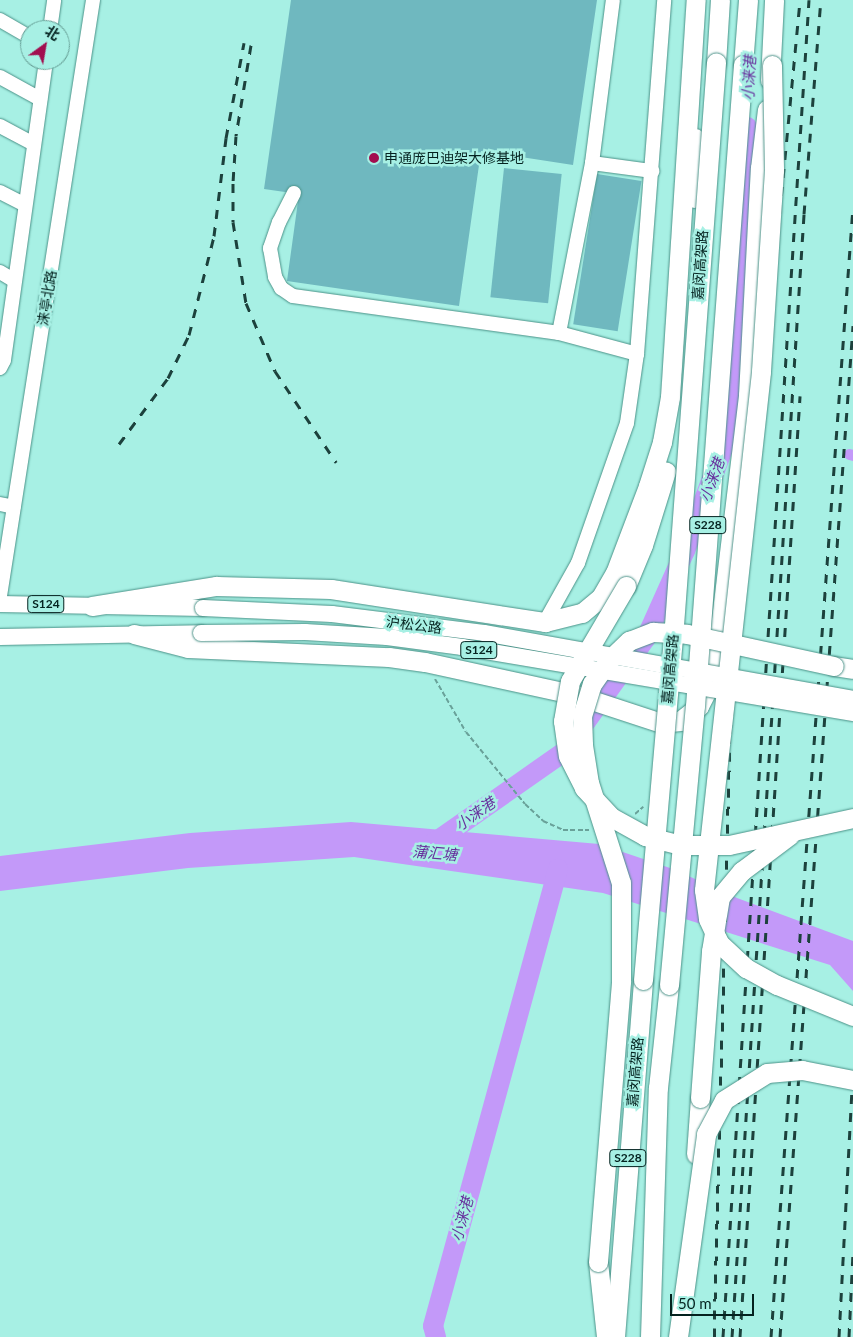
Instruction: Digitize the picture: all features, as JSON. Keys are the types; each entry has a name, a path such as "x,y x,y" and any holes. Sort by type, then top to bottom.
{"highway":[{"path":"92,606 216,586 331,589 545,622 582,613 601,597 615,573 662,442 670,397 683,163 696,0"},
{"name":"嘉闵高架路","path":"616,1337 673,635 720,0"},
{"name":"嘉闵高架路","path":"650,1337 658,1088 692,745 748,0"},
{"path":"774,0 772,65 774,170 762,354 704,890 708,919 719,943 746,968 777,985 853,1016"},
{"path":"692,62 696,164 689,295 684,371 670,456 643,545 626,586 570,681 563,721 568,756 584,788 611,817 645,836 681,846 730,845 853,818"},
{"path":"134,634 188,648 379,656 425,662 576,695 661,723 680,721 699,706 710,682 717,652 748,395 760,168 772,65"},
{"path":"606,1337 598,1262 621,981 621,883 589,783 583,744 582,716 592,684 609,660 629,641 653,632 694,636 853,670"},
{"path":"682,1337 711,951 720,897 742,871 795,831"},
{"path":"678,1337 706,1134 724,1100 767,1073 802,1070 853,1080"}],"main road":[{"name":"沪松公路","path":"0,604 203,608 332,614 484,634 853,699"},
{"name":"沪松公路","path":"0,637 305,632 396,638 853,713"}],"street":[{"path":"51,20 54,0"},
{"name":"涞亭北路","path":"0,596 7,505 93,0"},
{"path":"559,333 592,163 613,0"},
{"path":"545,622 578,563 605,491 626,423 637,354 664,0"},
{"path":"0,20 20,31"},
{"path":"0,368 4,360 44,70"},
{"path":"0,77 40,99"},
{"path":"0,126 34,144"},
{"path":"592,163 652,171"},
{"path":"0,192 25,205"},
{"path":"294,193 278,222 270,248 275,277 281,288 293,296 559,333 637,354"},
{"path":"0,272 15,281"}],"path":[{"path":"425,662 466,732 492,767 525,804 543,822 563,830 592,830"},
{"path":"632,816 646,805"}],"water":[{"name":"蒲汇塘","path":"351,822 599,844 673,869 737,898 853,941 853,991 830,965 603,893 354,857 188,868 0,891 0,856 190,833"}],"building":[{"name":"申通庞巴迪架大修基地","path":"291,0 597,0 573,165 481,151 459,306 287,281 299,194 264,189"},
{"path":"504,168 562,174 548,303 490,297"},
{"path":"597,174 641,181 618,331 573,324"}],"waterway":[{"name":"小涞港","path":"431,845 565,751 646,638 685,551 726,441 747,127"},
{"path":"726,441 735,442"},
{"path":"849,454 853,455"},
{"name":"小涞港","path":"436,1337 433,1326 558,869"}],"railway":[{"path":"714,1337 730,733 800,0"},
{"path":"723,1337 809,0"},
{"path":"732,1337 804,214 821,0"},
{"path":"119,444 168,378 189,335 214,236 226,138 244,43"},
{"path":"251,45 236,136 233,183 233,222 246,303 275,371 336,462"},
{"path":"771,1337 853,208"},
{"path":"780,1337 853,326"},
{"path":"740,1337 800,396"},
{"path":"839,1337 853,1071"},
{"path":"849,1337 853,1252"}],"place":[{"name":"申通庞巴迪架大修基地","path":"374,158"}]}
